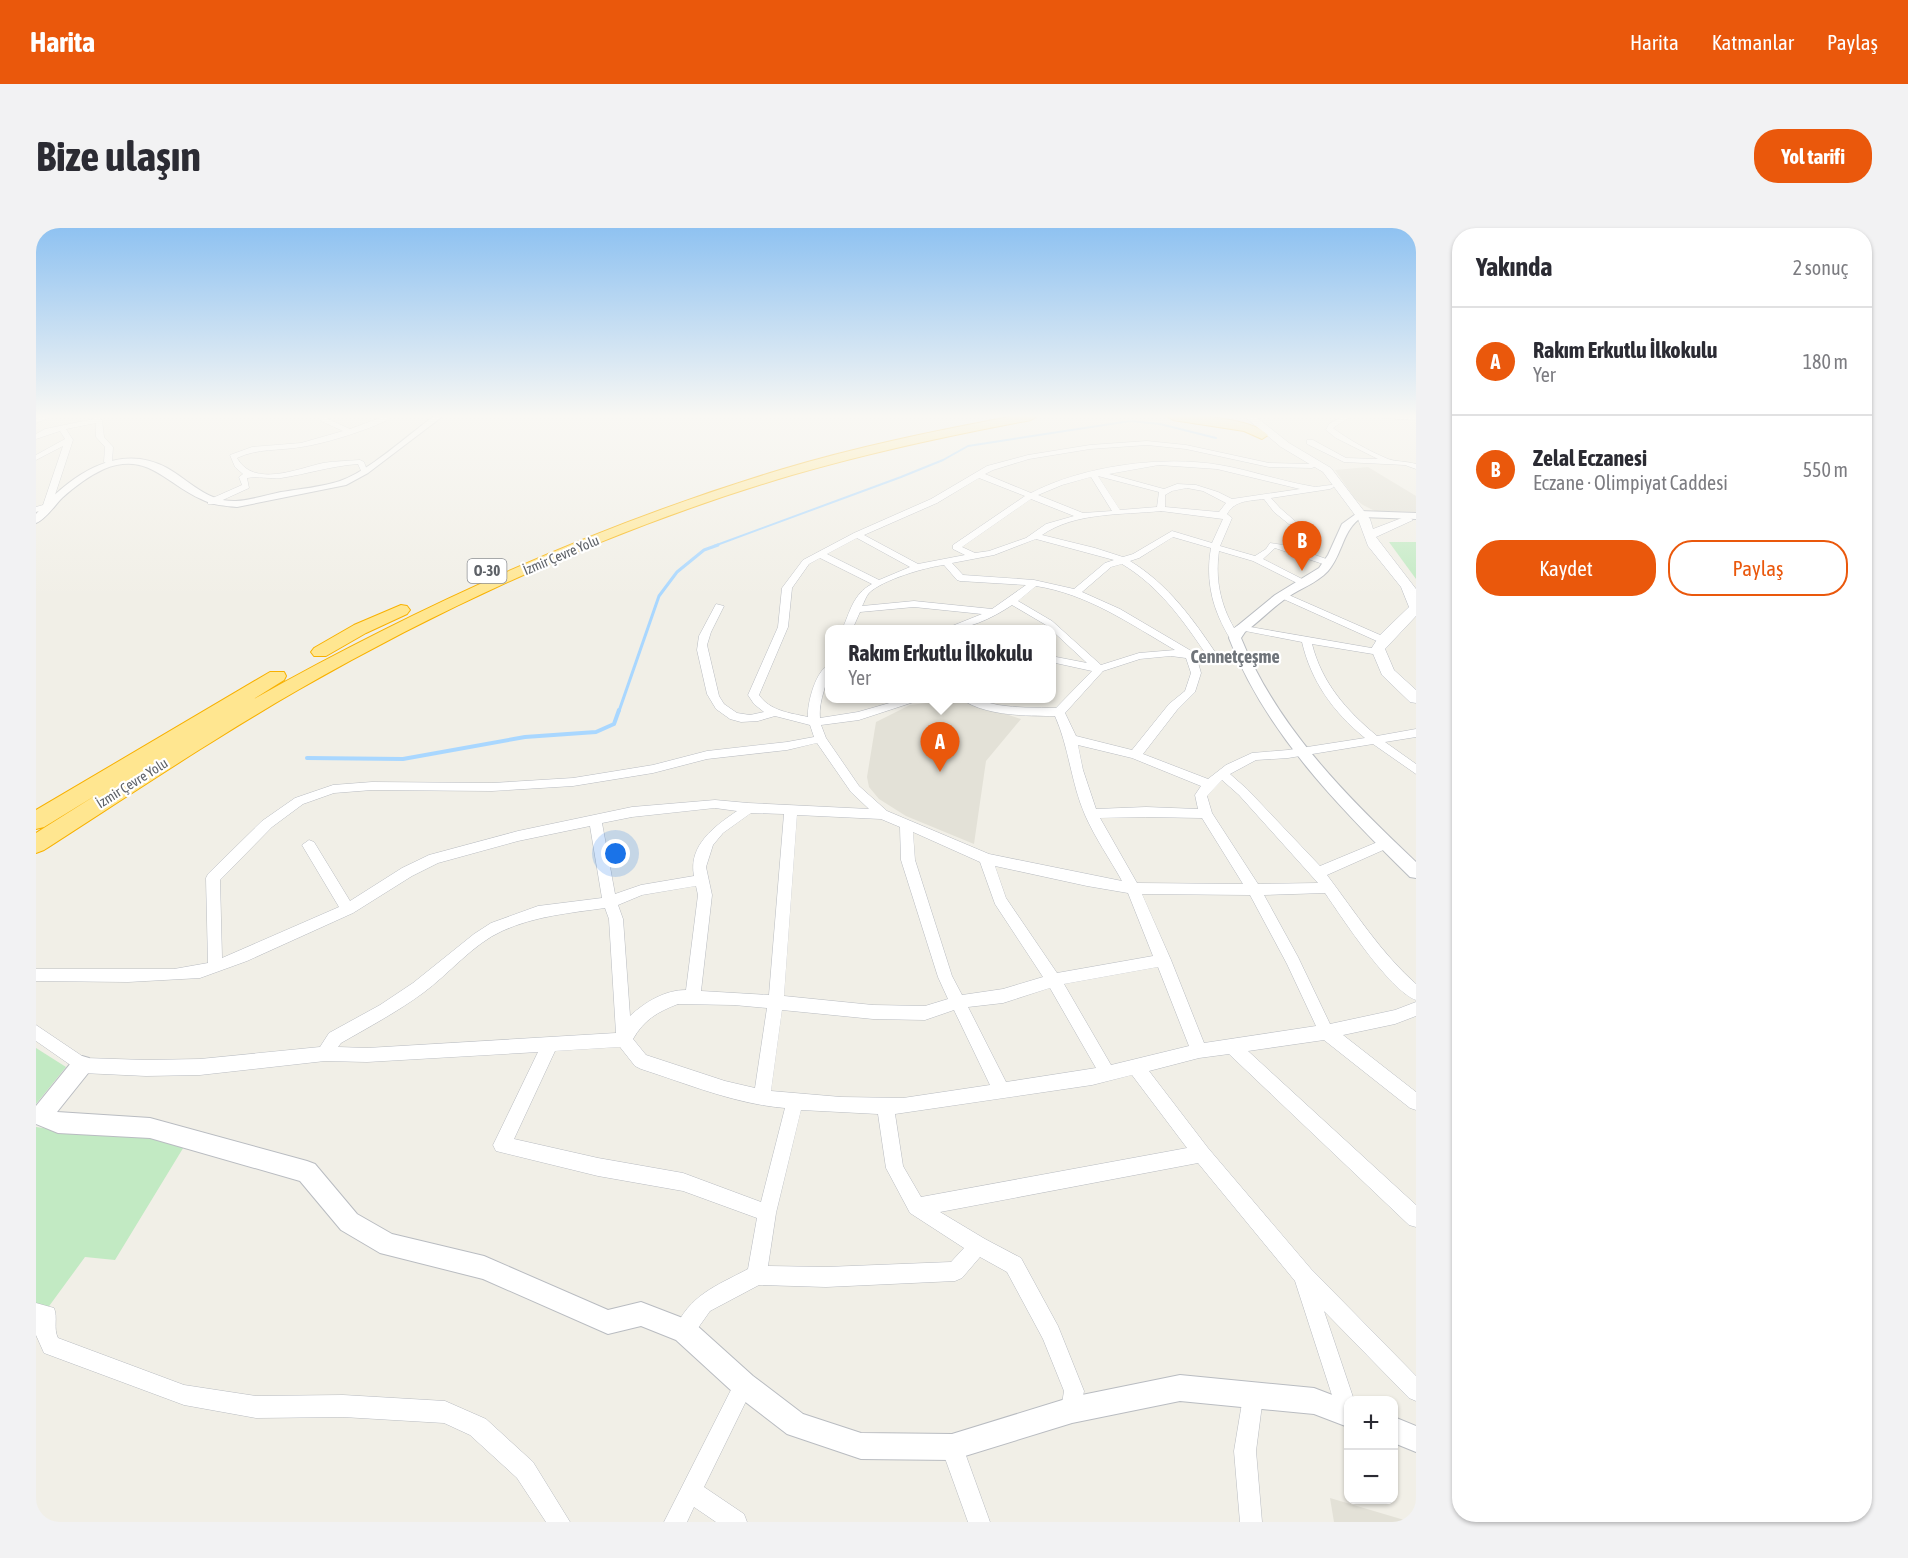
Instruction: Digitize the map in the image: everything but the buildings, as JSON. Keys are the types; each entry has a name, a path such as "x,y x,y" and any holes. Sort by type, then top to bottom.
{"highway":[{"name":"İzmir Çevre Yolu","path":"36,821 204,718 360,629 524,553 617,515 733,476"},
{"name":"İzmir Çevre Yolu","path":"36,844 206,737 328,665 432,612 530,567 629,526 774,476"}],"main road":[{"path":"1323,476 1362,523"},
{"path":"1331,476 1362,523 1379,556 1415,597 1416,608 1381,646 1387,672 1416,698"},
{"path":"1362,523 1413,519"}],"street":[{"path":"39,512 54,476"},
{"path":"39,512 83,476"},
{"path":"171,476 211,502 237,504 335,486 354,476"},
{"path":"211,502 246,486 245,476"},
{"path":"888,703 859,716 815,722 776,712 757,702 753,695 783,627 788,588 798,570 819,554 934,501 978,476"},
{"path":"983,476 1082,516"},
{"path":"974,556 956,547 1031,496 1063,481 1085,476"},
{"path":"1097,476 1117,512"},
{"path":"1106,476 1164,491 1190,486 1208,490 1231,502 1330,487"},
{"path":"1261,476 1311,489"},
{"path":"1161,509 1161,494 1164,491"},
{"path":"1266,496 1277,510 1299,528 1293,550"},
{"path":"1222,515 1231,502"},
{"path":"849,625 864,592 877,583 918,567 974,556 1020,543 1049,526 1082,516 1161,509 1222,515 1228,518 1216,536 1212,592 1221,616 1237,633 1241,661 1303,751 1385,844 1416,872"},
{"path":"1237,633 1282,595 1320,573 1336,552 1343,528 1362,523 1413,519"},
{"path":"1075,593 1108,565 1136,556 1172,534 1256,559 1303,583"},
{"path":"857,535 918,567"},
{"path":"1035,536 1123,561 1151,579 1181,609 1214,657"},
{"path":"1256,559 1273,545 1329,563"},
{"path":"819,554 877,583"},
{"path":"946,562 960,578 1034,583 1075,593 1129,617 1190,654 1196,673 1190,692 1173,707 1134,755"},
{"path":"960,625 1013,602 1034,583"},
{"path":"1282,595 1381,646"},
{"path":"1013,602 1051,625"},
{"path":"854,610 914,604 994,612"},
{"path":"719,606 702,642 705,667 710,677 714,698 722,711 732,717 757,718 776,712"},
{"path":"1056,629 1099,669"},
{"path":"1237,633 1381,646"},
{"path":"1306,639 1308,655 1320,682 1345,713 1372,740 1416,770"},
{"path":"1056,660 1099,669 1139,656 1172,653 1241,661"},
{"path":"978,703 995,708 1028,712 1059,712 1073,700 1099,669"},
{"path":"825,676 812,714 820,739 855,789 883,814"},
{"path":"1059,712 1071,739 1077,771 1091,814 1133,888 1199,1051"},
{"path":"1416,733 1253,757 1232,766 1208,784 1201,795 1206,814 1254,890 1293,961 1326,1032 1416,1102"},
{"path":"215,966 213,878 267,824 299,801 333,789 372,786 492,787 573,782 653,769 707,755 787,746 820,739"},
{"path":"1071,739 1134,755 1208,784"},
{"path":"1223,775 1243,792 1318,873 1327,888 1398,977 1416,993"},
{"path":"36,975 174,975 200,972 242,957 348,909 407,872 434,859 518,836 632,812 695,805 715,804 747,808 883,814 986,859 1087,881 1133,888 1254,890 1327,888"},
{"path":"693,996 705,895 699,867 707,843 718,830 747,808"},
{"path":"762,1098 776,1001 791,809"},
{"path":"1091,814 1146,812 1206,814"},
{"path":"595,820 610,902 616,919 624,1040 640,1061 725,1089 762,1098 841,1105 903,1106 1002,1092 1107,1073 1199,1051 1326,1032 1395,1017 1416,1009"},
{"path":"906,823 908,860 945,977 1002,1092"},
{"path":"309,844 348,909"},
{"path":"1318,873 1385,844"},
{"path":"986,859 1000,900 1054,981 1107,1073"},
{"path":"325,1054 335,1038 385,1010 418,988 479,938 496,927 538,912 610,902 640,890 700,880"},
{"path":"624,1040 636,1020 652,1007 677,997 776,1001 873,1012 925,1013 959,1002 1003,996 1068,976 1164,960"},
{"path":"36,1032 82,1065 146,1068 200,1067 325,1054 367,1055 624,1040"},
{"path":"550,1045 502,1145 598,1167 683,1182 767,1213"},
{"path":"1233,1047 1416,1218"},
{"path":"82,1065 38,1118 58,1123 150,1128 307,1172 349,1222 388,1245 484,1268 608,1322 641,1314 684,1331 744,1385 796,1425 861,1446 952,1447 1072,1410 1180,1388 1314,1401 1344,1412"},
{"path":"1135,1066 1202,1154 1304,1276 1416,1391"},
{"path":"757,1275 767,1213 776,1185 795,1101"},
{"path":"885,1104 894,1168 916,1207 978,1246 1014,1265 1050,1333 1074,1391 1072,1410"},
{"path":"916,1207 1202,1154"},
{"path":"684,1331 703,1304 757,1275 826,1277 955,1271 978,1246"},
{"path":"1304,1276 1344,1401"},
{"path":"36,1313 47,1315 45,1333 51,1346 184,1395 256,1407 343,1406 445,1412 478,1426 525,1470 558,1522"},
{"path":"675,1522 744,1385"},
{"path":"1251,1522 1245,1451 1253,1396"},
{"path":"1398,1432 1416,1439"},
{"path":"952,1447 979,1522"},
{"path":"692,1492 736,1522"}],"shaded area":[{"path":"1339,476 1384,476 1416,496 1416,512 1375,511 1355,499"},
{"path":"966,703 1021,719 986,761 974,844 906,816 879,799 869,787 867,777 876,722 910,705"},
{"path":"1330,1498 1411,1522 1334,1522"}],"green space":[{"path":"1389,542 1416,542 1416,579"},
{"path":"36,1048 66,1067 36,1104"},
{"path":"36,1127 86,1134 144,1137 185,1145 115,1260 85,1257 36,1324"}],"waterway":[{"path":"714,546 903,476"},
{"path":"619,711 659,596 677,572 704,550 718,545"},
{"path":"307,758 403,759 525,737 596,732 614,724 619,710"}],"place":[{"name":"Zelal Eczanesi","path":"1302,571"},
{"name":"Rakım Erkutlu İlkokulu","path":"940,772"}],"district":[{"name":"Cennetçeşme","path":"1235,657"}]}
